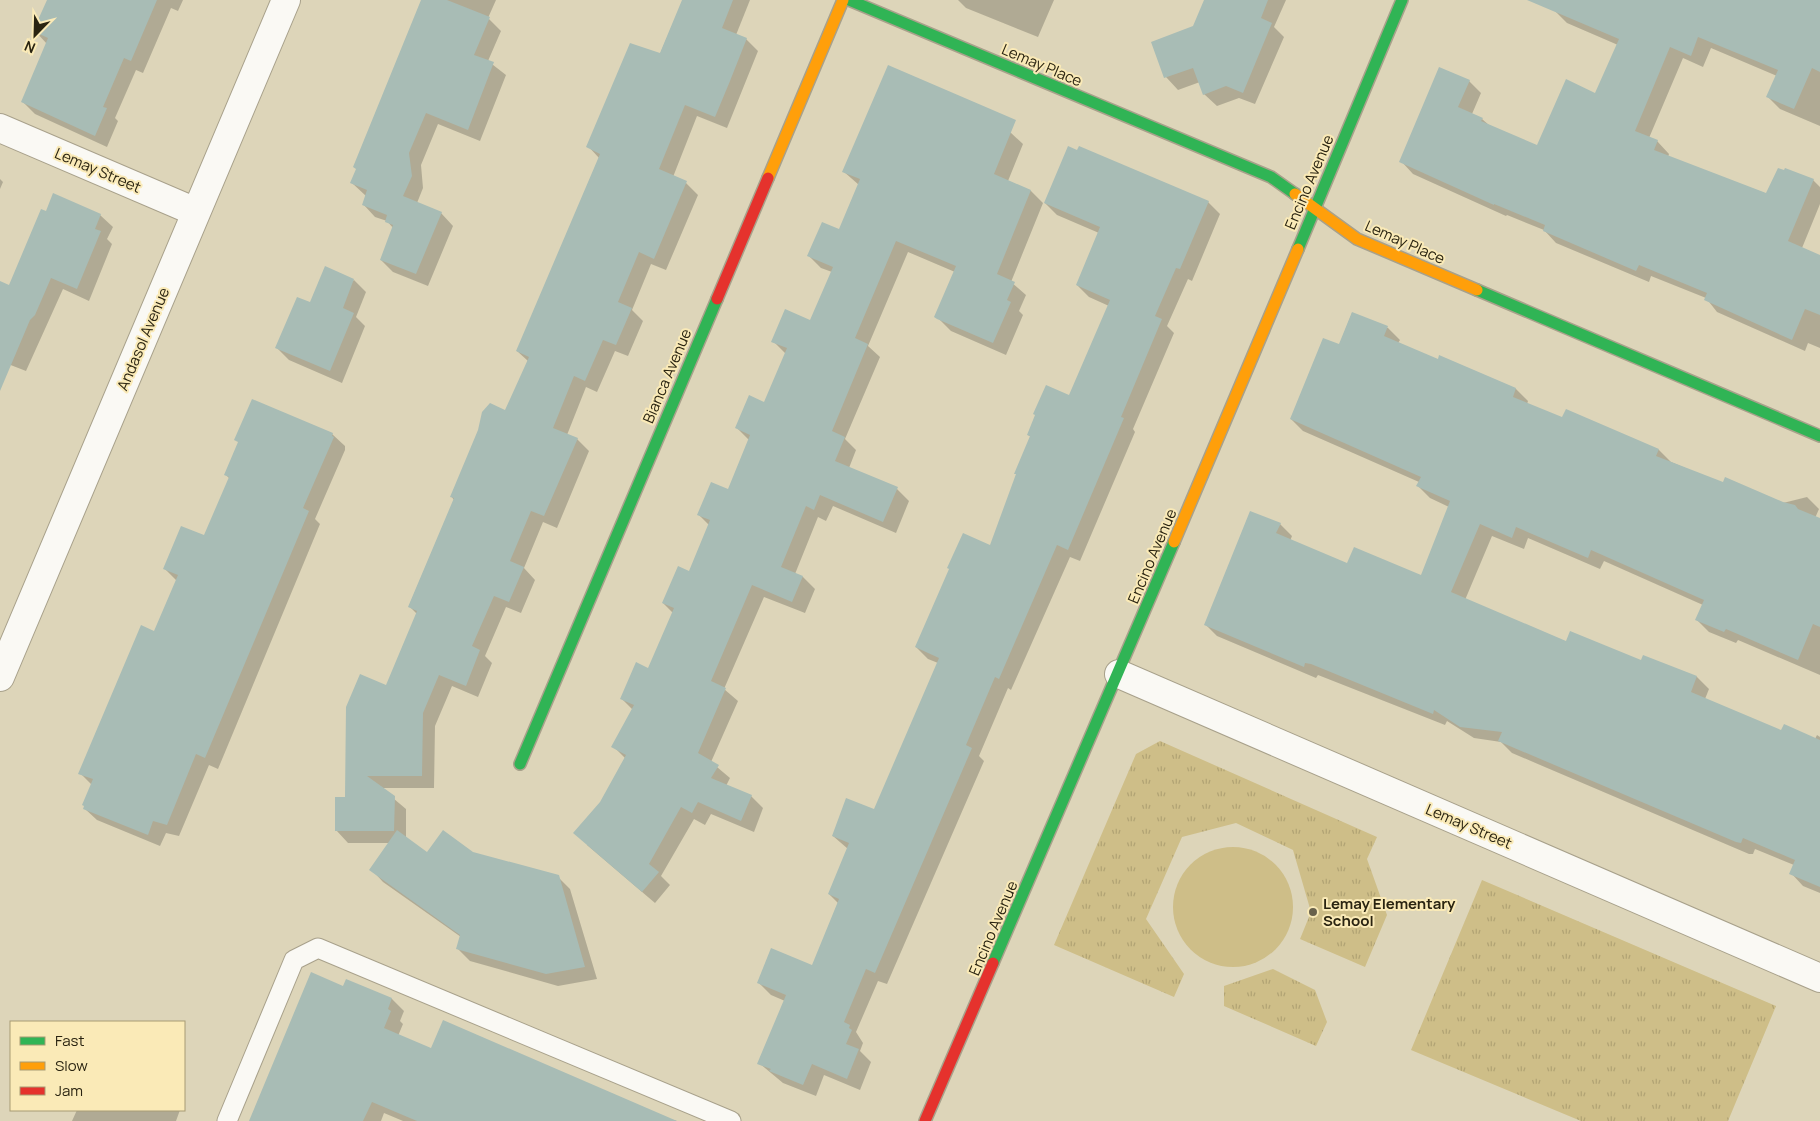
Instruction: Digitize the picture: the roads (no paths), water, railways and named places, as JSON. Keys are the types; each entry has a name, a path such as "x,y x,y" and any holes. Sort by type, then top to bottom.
{"street":[{"name":"Andasol Avenue","path":"0,677 286,0"},
{"name":"Bianca Avenue","path":"520,764 842,0"},
{"name":"Lemay Place","path":"849,0 1271,177 1357,239 1820,436"},
{"name":"Encino Avenue","path":"925,1121 1119,674 1402,0"},
{"name":"Lemay Street","path":"0,128 196,212"},
{"name":"Lemay Street","path":"1119,674 1820,978"}],"lane":[{"path":"227,1121 294,960 318,948 731,1121"}],"place":[{"name":"Lemay Elementary School","path":"1313,912"}]}
